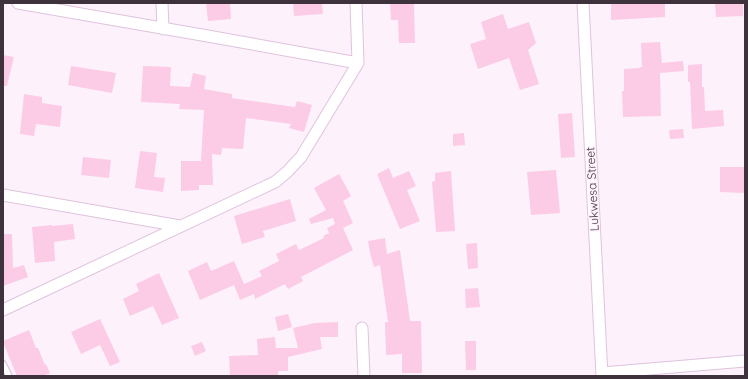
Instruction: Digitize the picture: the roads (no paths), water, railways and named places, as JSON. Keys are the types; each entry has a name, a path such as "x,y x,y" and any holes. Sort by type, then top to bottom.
{"street":[{"path":"18,3 358,63"},
{"path":"162,3 163,29"},
{"path":"3,310 274,182 287,172 302,157 358,63 356,3"},
{"name":"Lukwesa Street","path":"583,3 602,375"},
{"path":"3,195 180,226"},
{"path":"362,328 364,376"},
{"path":"602,375 745,361"}],"lane":[{"path":"3,364 9,376"}]}
